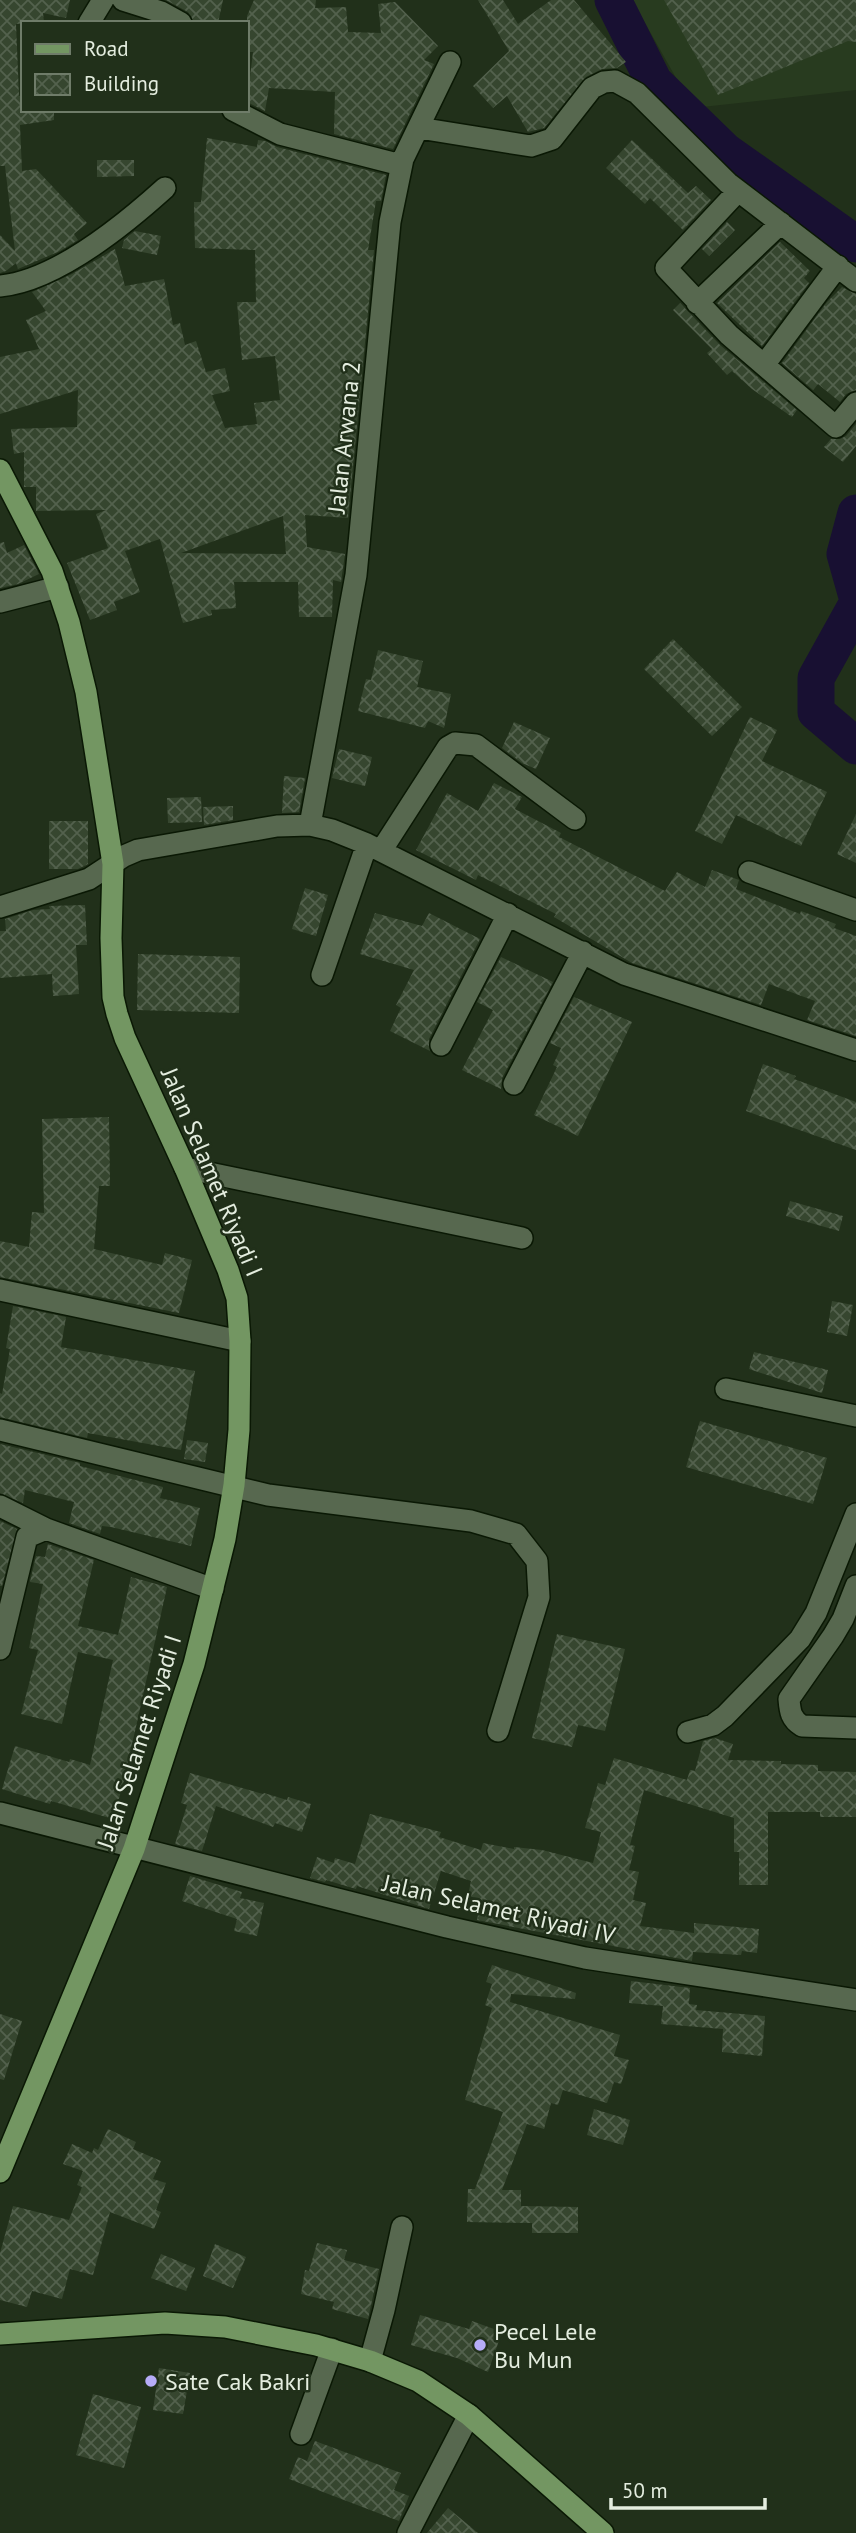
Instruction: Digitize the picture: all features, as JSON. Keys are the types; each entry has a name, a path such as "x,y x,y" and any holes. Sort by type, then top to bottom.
{"main road":[{"name":"Jalan Selamet Riyadi I","path":"0,470 52,571 86,692 113,864 111,938 113,997 117,1014 228,1270 237,1298 240,1342 239,1430 234,1485 213,1590 194,1664 134,1849 0,2172"},
{"path":"0,2334 165,2323 225,2327 332,2349 370,2361 418,2381 469,2415 603,2533"}],"street":[{"path":"90,21 103,0"},
{"path":"123,0 160,12 177,21"},
{"name":"Jalan Arwana 2","path":"310,825 356,575 390,222 401,165 450,62"},
{"path":"419,128 531,146 552,139 592,88 604,82 615,81 637,93 738,191 856,281"},
{"path":"237,112 280,134 401,165"},
{"path":"0,286 19,284 66,261 127,222 165,188"},
{"path":"738,191 666,268 697,303 836,428 856,403"},
{"path":"697,303 781,223"},
{"path":"764,365 838,266"},
{"path":"0,602 58,587"},
{"path":"322,975 374,847 448,747 455,743 476,745 575,819"},
{"path":"0,907 89,879 138,850 277,826 310,825 332,830 374,847 636,978 856,1051"},
{"path":"749,872 856,910"},
{"path":"441,1045 508,914"},
{"path":"514,1084 583,952"},
{"path":"185,1168 522,1238"},
{"path":"0,1290 240,1342"},
{"path":"726,1389 856,1416"},
{"path":"0,1430 268,1495 471,1521 516,1534 537,1560 539,1597 498,1731"},
{"path":"0,1506 46,1529 213,1590"},
{"path":"688,1732 713,1725 725,1716 768,1675 800,1639 816,1613 856,1514"},
{"path":"0,1649 27,1537 46,1529"},
{"path":"856,1586 834,1636 789,1696 790,1713 802,1726 856,1728"},
{"name":"Jalan Selamet Riyadi IV","path":"0,1813 447,1927 585,1958 856,2000"},
{"path":"370,2361 402,2227"},
{"path":"301,2434 332,2349"},
{"path":"408,2533 469,2415"}],"shaded area":[{"path":"632,0 856,0 856,90 693,108"}],"building":[{"path":"0,0 70,0 66,18 43,13 44,21 21,21 21,24 16,24 21,112 54,112 54,120 20,125 22,171 36,169 87,223 74,234 78,240 18,269 16,263 0,273 0,235 15,251 5,166 0,166"},
{"path":"166,0 223,0 218,21 193,21 188,12"},
{"path":"254,0 316,0 315,8 346,7 348,32 381,33 378,4 395,2 438,46 424,60 434,64 393,149 334,134 335,92 269,88 265,111 248,102 253,52 248,52 247,16"},
{"path":"478,0 503,0 518,24 551,0 574,0 626,62 617,68 602,69 586,77 544,128 528,132 507,96 493,108 473,86 509,51"},
{"path":"664,0 856,0 856,42 848,41 718,95"},
{"path":"207,138 257,147 258,140 265,141 277,147 386,175 381,201 376,201 368,250 374,250 348,518 305,515 307,547 345,554 341,582 333,580 332,617 299,617 298,582 234,582 236,608 211,610 212,615 183,623 160,539 125,551 140,592 114,602 117,610 90,620 67,563 108,548 96,514 106,510 36,511 36,487 24,487 24,452 14,454 11,429 77,427 78,390 0,414 0,357 39,349 26,320 46,311 32,292 72,274 115,249 125,286 164,279 173,325 180,323 185,345 196,341 206,372 225,368 230,391 212,395 225,428 257,424 254,403 280,400 275,356 242,360 237,302 256,302 255,250 195,248 194,202 201,202","holes":["283,516 286,554 181,553"]},
{"path":"632,140 688,193 696,186 711,200 683,230 650,198 645,204 606,168"},
{"path":"97,160 134,160 134,176 97,177"},
{"path":"727,222 735,230 709,256 702,249"},
{"path":"135,231 161,236 157,255 122,248 124,240"},
{"path":"780,242 810,271 804,278 809,283 762,346 717,303"},
{"path":"842,287 856,294 856,390 846,394 840,402 818,384 813,390 782,363 827,302"},
{"path":"680,303 720,345 797,410 792,417 752,389 732,371 727,375 707,353 712,349 673,310"},
{"path":"856,424 856,446 843,462 824,447 831,439 846,436"},
{"path":"4,542 7,553 24,545 39,574 18,584 0,588 0,543"},
{"path":"673,639 742,707 712,736 644,669"},
{"path":"378,650 423,661 417,687 451,694 444,728 428,721 425,728 358,711 366,679 371,680"},
{"path":"750,717 777,730 762,761 827,792 801,846 736,815 722,844 695,831"},
{"path":"514,722 550,738 536,769 522,763 502,748"},
{"path":"339,749 372,757 365,786 332,778"},
{"path":"284,776 305,778 299,812 282,813"},
{"path":"494,783 522,797 515,809 561,833 559,837 665,891 677,872 705,887 712,870 739,880 736,889 800,914 801,911 836,924 834,928 856,936 856,1036 807,1020 815,1001 769,984 761,1005 632,963 554,917 556,914 478,875 476,880 416,850 447,793 478,811"},
{"path":"201,797 202,822 168,823 167,798"},
{"path":"233,806 233,820 204,825 203,807"},
{"path":"856,814 856,863 837,854"},
{"path":"49,821 88,821 88,864 78,869 49,869"},
{"path":"305,888 328,895 316,936 292,929"},
{"path":"85,905 87,945 76,945 79,994 53,996 52,974 0,978 0,931 6,931 5,919 33,910 50,909 49,906"},
{"path":"375,913 422,926 429,913 480,939 429,1039 430,1051 390,1031 401,1008 396,1005 414,970 360,954"},
{"path":"138,954 240,957 239,1013 137,1010"},
{"path":"501,957 553,982 502,1078 501,1089 462,1070 493,1010 477,1002"},
{"path":"574,997 632,1022 578,1136 534,1115 557,1067 553,1065 561,1048 550,1043"},
{"path":"763,1064 796,1076 794,1079 856,1102 856,1150 746,1111"},
{"path":"109,1117 110,1186 99,1186 94,1249 162,1265 165,1253 192,1260 179,1313 0,1277 0,1241 29,1247 32,1212 44,1213 42,1119"},
{"path":"790,1201 843,1216 839,1231 786,1216"},
{"path":"832,1301 853,1305 847,1336 827,1332"},
{"path":"13,1306 66,1317 61,1347 195,1371 181,1450 88,1433 87,1438 0,1417 0,1393 2,1394 10,1349 6,1348"},
{"path":"754,1352 828,1370 822,1393 749,1369"},
{"path":"700,1421 827,1458 813,1504 686,1467"},
{"path":"187,1440 208,1443 205,1462 184,1459"},
{"path":"0,1444 163,1487 160,1498 200,1508 191,1546 111,1527 102,1526 100,1534 69,1523 74,1502 25,1490 23,1503 0,1493"},
{"path":"0,1521 17,1529 2,1586 0,1586"},
{"path":"48,1544 94,1560 78,1626 118,1635 131,1577 167,1587 113,1819 2,1789 15,1746 69,1762 70,1759 90,1765 113,1660 78,1652 62,1724 21,1714 38,1650 29,1648 43,1584 30,1582 36,1556 45,1557"},
{"path":"557,1634 625,1649 605,1731 578,1725 572,1747 532,1738"},
{"path":"715,1738 733,1744 728,1760 781,1761 781,1764 818,1765 818,1771 856,1772 856,1817 820,1817 820,1812 768,1812 768,1885 739,1885 739,1852 734,1852 734,1818 644,1790 630,1845 635,1846 629,1870 639,1872 633,1900 646,1903 640,1926 694,1933 694,1923 759,1929 757,1953 742,1951 741,1955 693,1952 692,1961 477,1920 481,1899 468,1896 471,1881 441,1871 429,1909 357,1886 356,1889 310,1878 317,1857 334,1863 335,1858 355,1864 370,1814 441,1832 439,1837 481,1850 483,1843 514,1849 542,1850 593,1863 601,1832 585,1828 598,1783 605,1785 614,1758 687,1780 690,1770 695,1771 703,1741"},
{"path":"190,1773 263,1794 287,1800 288,1797 311,1804 302,1832 275,1823 273,1827 216,1806 202,1851 175,1844 187,1805 181,1803"},
{"path":"190,1876 242,1892 240,1898 264,1903 257,1936 234,1931 237,1919 182,1901"},
{"path":"492,1965 576,1993 575,1999 511,1994 510,2002 620,2035 614,2056 629,2060 621,2084 614,2082 607,2103 563,2090 558,2105 551,2103 544,2129 527,2124 502,2190 521,2190 521,2206 578,2207 578,2233 532,2233 532,2223 467,2222 468,2189 475,2189 503,2112 465,2100 492,2008 485,2005 492,1984 486,1982"},
{"path":"631,1981 690,1988 689,2004 697,2005 696,2010 765,2016 762,2056 722,2052 723,2029 661,2024 663,2006 629,2003"},
{"path":"0,2014 22,2021 4,2080 0,2079"},
{"path":"594,2109 630,2120 623,2145 587,2135"},
{"path":"108,2129 136,2142 133,2149 161,2161 153,2179 166,2183 156,2210 161,2212 154,2229 110,2212 93,2275 70,2269 62,2299 32,2291 27,2307 0,2300 0,2253 13,2206 69,2220 82,2187 77,2185 83,2171 63,2164 72,2144 92,2153 94,2148 98,2150"},
{"path":"317,2243 347,2250 344,2260 379,2269 368,2319 332,2309 334,2302 301,2294 305,2270 309,2271"},
{"path":"215,2244 246,2257 233,2288 203,2276"},
{"path":"161,2254 195,2268 186,2291 151,2278"},
{"path":"420,2315 469,2329 472,2321 502,2332 488,2372 457,2358 411,2345"},
{"path":"159,2368 190,2373 183,2414 153,2410"},
{"path":"93,2394 141,2407 124,2468 76,2455"},
{"path":"315,2441 401,2473 394,2490 409,2496 399,2521 289,2479 298,2457 307,2461"},
{"path":"448,2508 478,2533 427,2533"}],"waterway":[{"path":"613,0 654,82 725,151 856,244"},
{"path":"856,513 845,554 856,593"},
{"path":"856,606 816,678 816,712 856,746"}],"place":[{"name":"Pecel Lele Bu Mun","path":"480,2345"},
{"name":"Sate Cak Bakri","path":"151,2381"}]}
